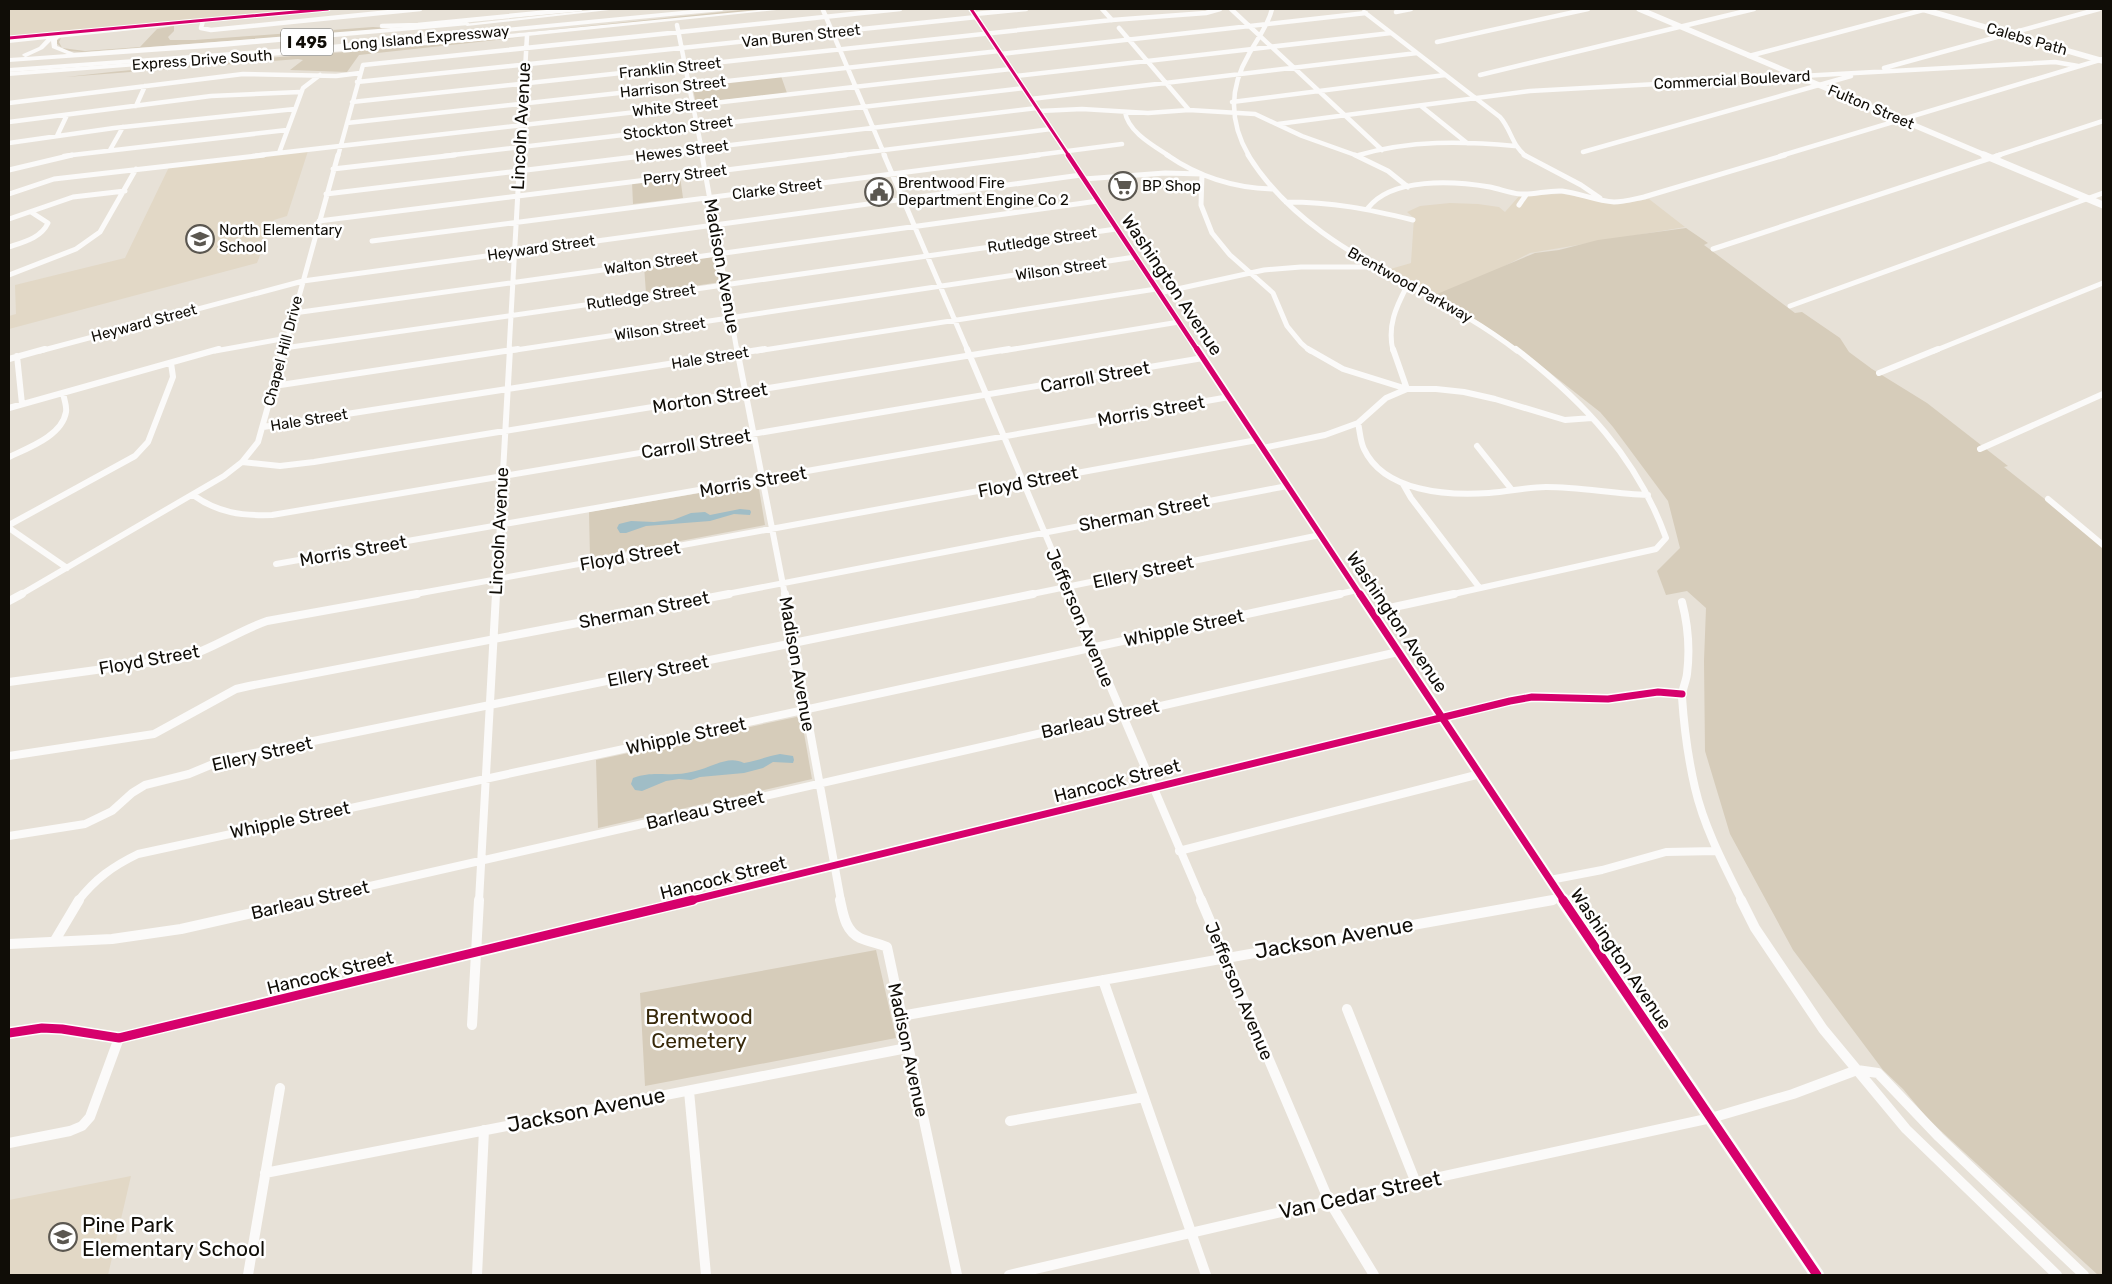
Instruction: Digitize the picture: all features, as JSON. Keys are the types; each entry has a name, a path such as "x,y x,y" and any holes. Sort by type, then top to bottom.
{"highway":[{"name":"Long Island Expressway","path":"9,60 333,40 662,9"},
{"name":"Long Island Expressway","path":"9,70 330,47 722,9"},
{"path":"9,60 604,14"},
{"path":"319,51 588,22"},
{"path":"56,35 53,45 62,51 82,54 107,53"},
{"path":"9,60 39,50 56,35"},
{"name":"Express Drive South","path":"9,74 319,51"},
{"path":"9,79 180,62"}],"main road":[{"path":"9,39 328,9"},
{"path":"467,24 616,9"},
{"name":"Express Drive South","path":"319,51 486,39 783,9"}],"street":[{"path":"203,21 201,28 211,30 420,9"},
{"path":"382,26 418,25 528,11 580,9"},
{"path":"526,47 678,28 824,13 900,9"},
{"name":"Washington Avenue","path":"971,9 1562,898 1817,1275"},
{"name":"Van Buren Street","path":"357,82 832,32 1026,9"},
{"path":"1102,9 1112,20"},
{"name":"Franklin Street","path":"352,102 1112,20 1155,18 1220,9"},
{"path":"1231,9 1382,150"},
{"name":"Brentwood Parkway","path":"1272,9 1267,24 1237,75 1232,102 1238,132 1246,152 1272,189 1306,221 1373,267 1443,303 1500,337 1545,372 1592,418 1625,459 1662,521 1666,538 1656,549 1479,587"},
{"path":"1360,9 1505,122 1509,127 1515,146 1532,160 1582,185 1602,199"},
{"path":"1396,12 1410,9"},
{"path":"1437,42 1588,9"},
{"name":"Fulton Street","path":"1639,9 2103,205"},
{"path":"1480,75 1754,9"},
{"path":"1750,56 1924,9"},
{"name":"Calebs Path","path":"1924,9 2102,60"},
{"path":"1583,152 1821,86 1861,73 2099,9"},
{"name":"Jefferson Avenue","path":"824,13 1224,958 1329,1201 1374,1275"},
{"name":"Harrison Street","path":"347,123 847,67 1129,40 1366,13"},
{"name":"Madison Avenue","path":"678,28 844,919 852,934 861,940 876,941 887,947 900,1016 957,1275"},
{"path":"1118,28 1190,110"},
{"name":"White Street","path":"9,193 54,179 521,124 855,86 1148,61 1391,33"},
{"name":"Lincoln Avenue","path":"472,1025 527,36"},
{"name":"Chapel Hill Drive","path":"9,601 192,495 242,462 258,442 362,66 526,47"},
{"path":"1036,106 1167,83 1417,53"},
{"path":"1368,208 1371,201 1377,196 1408,187 1452,184 1504,190 1526,195 1560,191 1615,202 1644,197 2102,60"},
{"name":"Commercial Boulevard","path":"1278,124 1530,91 2055,62 2078,66"},
{"path":"9,103 243,74 320,75 360,73"},
{"path":"279,153 300,92 320,75"},
{"path":"1232,102 1445,75"},
{"path":"136,106 145,86"},
{"name":"Stockton Street","path":"333,169 1024,88"},
{"path":"9,122 211,96 300,92"},
{"path":"1036,106 1125,112 1190,110 1255,114 1302,136 1359,155 1388,171 1408,187"},
{"name":"Hewes Street","path":"326,194 872,128 1036,106"},
{"path":"1421,106 1467,144"},
{"path":"9,142 123,127 295,109"},
{"path":"1125,112 1125,116 1132,126 1150,142 1172,158 1202,174 1220,181 1250,188 1272,189"},
{"path":"57,136 67,115"},
{"path":"1712,248 2103,121"},
{"path":"110,150 123,127"},
{"name":"Perry Street","path":"319,221 1051,129"},
{"path":"9,170 52,158 288,130"},
{"name":"Clarke Street","path":"372,241 1122,144"},
{"path":"1359,155 1424,145 1515,146"},
{"path":"9,275 69,252 93,239 105,226 136,169"},
{"name":"Heyward Street","path":"9,359 303,280 902,200 1083,178 1165,173 1202,174"},
{"path":"1202,174 1200,196 1206,219 1218,241 1233,259 1273,293 1286,326 1297,340 1332,364 1406,390"},
{"path":"9,219 73,198 125,191"},
{"path":"1790,306 2103,194"},
{"path":"1519,206 1526,195"},
{"name":"Walton Street","path":"294,313 1098,201"},
{"path":"1286,202 1331,203 1368,208 1412,220"},
{"path":"9,247 46,229 48,223 31,212"},
{"name":"Rutledge Street","path":"284,348 1116,229"},
{"name":"Wilson Street","path":"274,386 1135,257"},
{"name":"Hale Street","path":"263,427 954,320 1203,284 1248,272 1301,267 1373,267"},
{"path":"1879,373 2103,282"},
{"path":"1406,390 1393,357 1389,330 1395,305 1407,286"},
{"name":"Morton Street","path":"242,462 264,466 292,465 1179,322"},
{"path":"9,408 228,347 287,338"},
{"path":"17,356 22,404"},
{"name":"Carroll Street","path":"192,495 203,503 231,514 272,515 1202,358"},
{"path":"67,568 9,526 143,450 148,442 173,377 170,363"},
{"path":"1592,418 1565,420 1495,399 1464,392 1436,389 1406,390 1386,398 1358,423 1361,442 1370,460 1388,476 1403,484 1443,492 1468,494 1548,487 1609,494 1648,495"},
{"path":"9,457 39,442 58,428 65,420 66,412 63,393"},
{"path":"1980,449 2103,394"},
{"name":"Morris Street","path":"276,564 1228,397"},
{"name":"Floyd Street","path":"9,682 183,658 206,651 261,623 1023,483 1260,444 1306,440 1358,423"},
{"path":"1477,446 1512,490"},
{"path":"1371,612 1479,587 1411,498 1403,484"},
{"name":"Sherman Street","path":"9,756 154,734 229,693 248,686 1287,486"},
{"path":"2048,499 2100,539 2103,546"},
{"name":"Ellery Street","path":"9,836 85,824 112,811 132,793 145,785 189,774 225,759 1320,535"},
{"name":"Whipple Street","path":"54,942 86,889 101,874 119,862 138,854 1357,590"},
{"path":"1682,602 1688,645 1686,674 1682,694 1687,744 1694,782 1717,851 1755,928 1772,956 1823,1029 1906,1129 2058,1275"},
{"name":"Barleau Street","path":"9,944 112,939 181,929 1398,652"},
{"name":"Hancock Street","path":"9,1033 42,1028 62,1028 97,1036 119,1038 1532,697 1608,699 1658,692 1682,694"},
{"path":"1180,851 1480,774"},
{"path":"1550,880 1602,870 1666,852 1717,851"},
{"name":"Jackson Avenue","path":"900,1016 1562,898"},
{"path":"1103,980 1206,1275"},
{"path":"1347,1009 1416,1182"},
{"path":"9,1143 70,1131 82,1126 90,1117 119,1038"},
{"name":"Jackson Avenue","path":"265,1173 908,1048"},
{"path":"1857,1070 1878,1073 1939,1137 2084,1275"},
{"name":"Van Cedar Street","path":"1009,1275 1329,1201 1711,1118 1793,1094 1857,1070"},
{"path":"248,1275 280,1088"},
{"path":"689,1090 706,1275"},
{"path":"1010,1121 1144,1098"},
{"path":"477,1275 484,1130"},
{"path":"2024,1244 2036,1231"}],"shaded area":[{"path":"9,9 332,9 9,40"},
{"name":"North Elementary School","path":"308,151 287,216 274,220 257,263 9,329 9,316 16,314 15,285 125,258 169,167"},
{"path":"1563,194 1620,204 1649,199 1685,227 1530,253 1443,298 1387,270 1411,263 1414,218 1407,212 1420,206 1450,203 1478,204 1499,207 1505,212 1520,195"},
{"name":"Pine Park Elementary School","path":"131,1176 108,1275 9,1275 9,1200"}],"green space":[{"path":"605,9 391,29 82,52 66,51 62,48 85,51 140,47 157,29 174,26 174,31 168,37 170,40 195,40 373,27 390,28"},
{"path":"751,9 777,9 454,40"},
{"path":"523,37 359,55 347,72 290,70 303,60 298,59 66,77 180,65"},
{"path":"61,38 59,42 62,48 56,43"},
{"path":"781,76 787,93 696,103 692,85"},
{"path":"680,176 683,198 633,204 632,182"},
{"path":"1686,228 1708,243 1704,245 1795,313 1802,312 1840,338 1849,352 1872,369 1927,403 2008,466 2004,467 2103,545 2103,1275 2098,1275 1928,1119 1903,1089 1883,1070 1793,950 1730,834 1705,751 1704,661 1706,608 1687,591 1666,595 1657,571 1680,548 1668,501 1600,412 1521,350 1437,294 1535,253 1559,250 1598,240"},
{"path":"717,256 721,282 646,293 644,266"},
{"path":"758,483 765,525 590,558 589,512"},
{"path":"801,716 812,779 598,828 596,760"},
{"name":"Brentwood Cemetery","path":"876,950 896,1038 645,1086 640,993"}],"water":[{"path":"740,509 750,510 750,515 734,514 710,521 646,526 626,533 620,533 617,528 619,524 631,521 654,522 673,520 691,513 705,512 710,515"},
{"path":"780,754 793,756 793,763 773,762 763,768 744,773 700,777 691,780 666,781 642,791 635,790 631,784 633,778 645,775 685,773 727,761 733,760 744,763"}],"cycle path":[{"path":"9,38 328,9"},
{"path":"971,9 1562,898 1817,1275"},
{"path":"9,1033 42,1028 62,1029 119,1038 149,1032 1510,701 1532,697 1608,699 1658,692 1682,694"}],"place":[{"name":"BP Shop","path":"1123,186"},
{"name":"Brentwood Fire Department Engine Co 2","path":"879,192"},
{"name":"North Elementary School","path":"200,239"},
{"name":"Pine Park Elementary School","path":"63,1237"}]}
